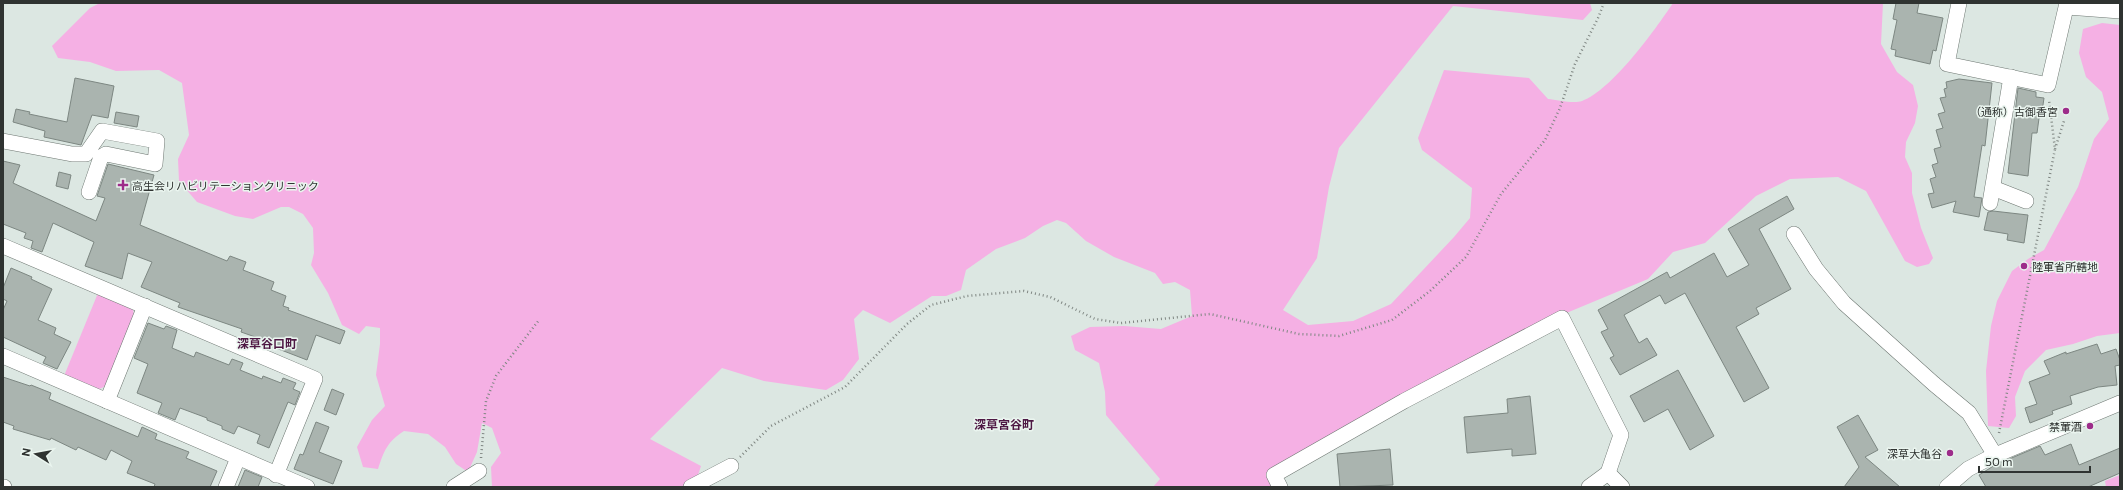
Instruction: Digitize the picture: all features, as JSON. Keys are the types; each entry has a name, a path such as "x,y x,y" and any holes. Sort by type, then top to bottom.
{"street":[{"path":"1959,3 1947,64 2048,85 2067,5 2120,11"},
{"path":"1990,203 2011,77"},
{"path":"3,141 77,154 86,154 102,131 157,141 155,164 106,154 101,156 89,192"},
{"path":"1993,188 2026,201"},
{"path":"1794,234 1816,270 1844,303 1934,384 1969,413 1995,455"},
{"path":"3,246 316,379 276,474"},
{"path":"107,401 145,306"},
{"path":"1280,487 1274,475 1404,401 1562,318 1621,435 1608,473 1589,487"},
{"path":"3,356 307,487"},
{"path":"1947,487 1968,469 1995,455 2120,402"},
{"path":"226,487 238,458"},
{"path":"691,487 731,466"},
{"path":"454,487 480,471"},
{"path":"1608,473 1622,487"}],"path":[{"path":"731,466 771,426 845,387 907,324 931,305 967,296 1024,291 1050,297 1095,319 1121,323 1210,314 1299,334 1339,336 1392,320 1430,291 1466,257 1501,194 1545,140 1560,108 1575,64 1604,3"},
{"path":"2048,85 2055,149"},
{"path":"1995,455 2055,149 2064,121"},
{"path":"480,471 486,401 496,376 539,320"}],"shaded area":[{"path":"100,3 1590,3 1592,10 1583,20 1453,6 1339,148 1329,187 1317,258 1283,310 1308,325 1353,321 1391,304 1470,218 1472,188 1422,150 1418,138 1444,70 1529,78 1548,99 1579,102 1594,95 1619,72 1644,43 1673,3 1883,3 1881,44 1897,72 1913,85 1918,106 1915,123 1906,142 1905,157 1912,173 1912,193 1921,228 1933,258 1929,264 1917,267 1905,261 1866,191 1838,177 1790,179 1756,196 1705,243 1673,252 1648,279 1564,314 1333,436 1272,487 1153,487 1160,479 1106,415 1105,392 1099,363 1075,350 1071,336 1090,327 1124,326 1161,329 1192,316 1190,290 1175,282 1163,284 1155,273 1114,257 1086,241 1066,223 1057,220 1043,226 1025,238 996,249 966,270 961,290 946,296 932,296 890,323 863,310 854,319 859,359 843,380 826,390 764,381 722,368 650,439 701,466 695,484 687,487 492,487 491,467 501,453 492,428 482,423 477,452 468,472 456,464 445,447 428,434 404,431 387,447 378,469 363,467 357,447 372,420 385,406 376,375 380,344 380,328 366,326 359,334 342,325 328,293 311,265 314,253 313,228 303,214 289,207 281,207 253,219 235,216 197,202 179,181 178,159 189,135 182,83 159,70 116,71 90,62 58,58 52,46 90,8"},
{"path":"2102,23 2120,25 2120,333 2097,336 2073,344 2046,350 2025,371 2015,397 2016,416 2009,428 1988,426 1986,371 1991,326 1997,301 2012,271 2028,259 2044,250 2078,187 2094,139 2109,119 2102,92 2086,77 2079,53 2083,29"},
{"path":"98,293 133,310 135,319 106,386 97,390 64,376"},
{"path":"2120,475 2120,487 2106,487 2105,481"}],"building":[{"path":"1896,3 1919,3 1917,13 1943,18 1936,51 1933,50 1930,64 1895,56 1896,50 1891,49 1897,20 1893,19"},
{"path":"75,78 114,86 108,118 92,115 81,145 44,137 45,131 13,122 16,109 30,112 29,114 67,122"},
{"path":"1959,79 1992,83 1985,146 1982,145 1974,197 1982,198 1979,217 1953,212 1956,201 1932,208 1928,194 1934,193 1930,179 1936,177 1932,165 1938,163 1934,149 1941,147 1936,130 1943,128 1938,114 1945,112 1940,98 1946,97 1944,89 1947,88 1946,82"},
{"path":"2018,88 2036,92 2036,97 2044,98 2042,112 2040,111 2037,133 2032,133 2028,176 2008,173"},
{"path":"116,112 139,116 137,127 114,123"},
{"path":"3,161 20,165 13,183 96,221 105,198 97,196 108,164 154,175 140,225 227,261 230,256 246,262 243,270 274,282 271,290 286,296 283,306 289,308 288,310 345,331 340,344 316,335 307,360 263,343 264,340 241,332 242,329 178,307 180,303 141,287 152,262 128,253 122,279 85,266 94,242 53,223 42,252 31,248 33,241 24,238 26,233 3,224"},
{"path":"59,172 71,175 68,189 56,186"},
{"path":"1787,196 1794,209 1759,229 1791,289 1756,308 1759,314 1736,327 1769,388 1744,402 1685,293 1665,304 1660,295 1624,315 1639,343 1647,338 1657,355 1620,375 1610,358 1614,356 1601,332 1608,329 1598,310 1667,272 1670,278 1714,253 1727,277 1749,265 1728,229"},
{"path":"1993,211 2028,215 2024,243 2007,240 2008,234 1984,230 1988,212"},
{"path":"11,268 32,277 31,279 52,289 38,320 56,328 54,334 71,342 57,369 43,363 46,357 3,337 3,310 7,301 3,299 3,288"},
{"path":"148,323 164,329 166,326 177,330 172,348 194,357 196,352 229,365 232,359 243,363 240,370 262,379 263,376 281,383 283,378 296,383 293,389 300,392 295,405 288,402 269,448 257,443 260,435 238,426 234,434 222,429 222,426 207,420 207,418 180,408 175,420 158,413 162,403 137,393 148,364 134,358"},
{"path":"2097,344 2101,354 2116,349 2120,360 2120,365 2115,366 2117,385 2098,387 2070,396 2072,404 2052,411 2053,414 2030,423 2025,408 2037,404 2029,382 2050,374 2044,361 2066,352 2066,354"},
{"path":"1678,370 1714,436 1690,450 1668,409 1644,422 1630,396"},
{"path":"3,377 30,386 31,385 51,393 49,399 138,437 142,427 157,434 155,439 189,452 186,458 217,471 210,487 154,487 155,484 127,473 132,461 111,450 106,460 78,447 76,450 51,438 50,440 13,429 14,426 3,422"},
{"path":"332,389 344,394 336,415 324,410"},
{"path":"1530,396 1536,454 1512,456 1512,449 1467,453 1464,417 1508,413 1507,399"},
{"path":"1858,415 1878,450 1865,457 1900,487 1844,487 1859,467 1837,427"},
{"path":"316,422 329,427 319,452 342,461 333,484 294,469 300,454 303,455"},
{"path":"2071,444 2079,465 2120,448 2120,473 2088,487 1986,487 1979,475 1995,465 2040,446 2045,455"},
{"path":"1390,449 1393,485 1340,487 1337,454"},
{"path":"245,470 262,477 258,487 238,487"}],"place":[{"name":"（通称）古御香宮","path":"2066,111"},
{"name":"高生会リハビリテーションクリニック","path":"123,185"},
{"name":"陸軍省所轄地","path":"2024,266"},
{"name":"禁葷酒","path":"2090,426"},
{"name":"深草大亀谷","path":"1950,453"}],"district":[{"name":"深草谷口町","path":"267,343"},
{"name":"深草宮谷町","path":"1004,424"}]}
